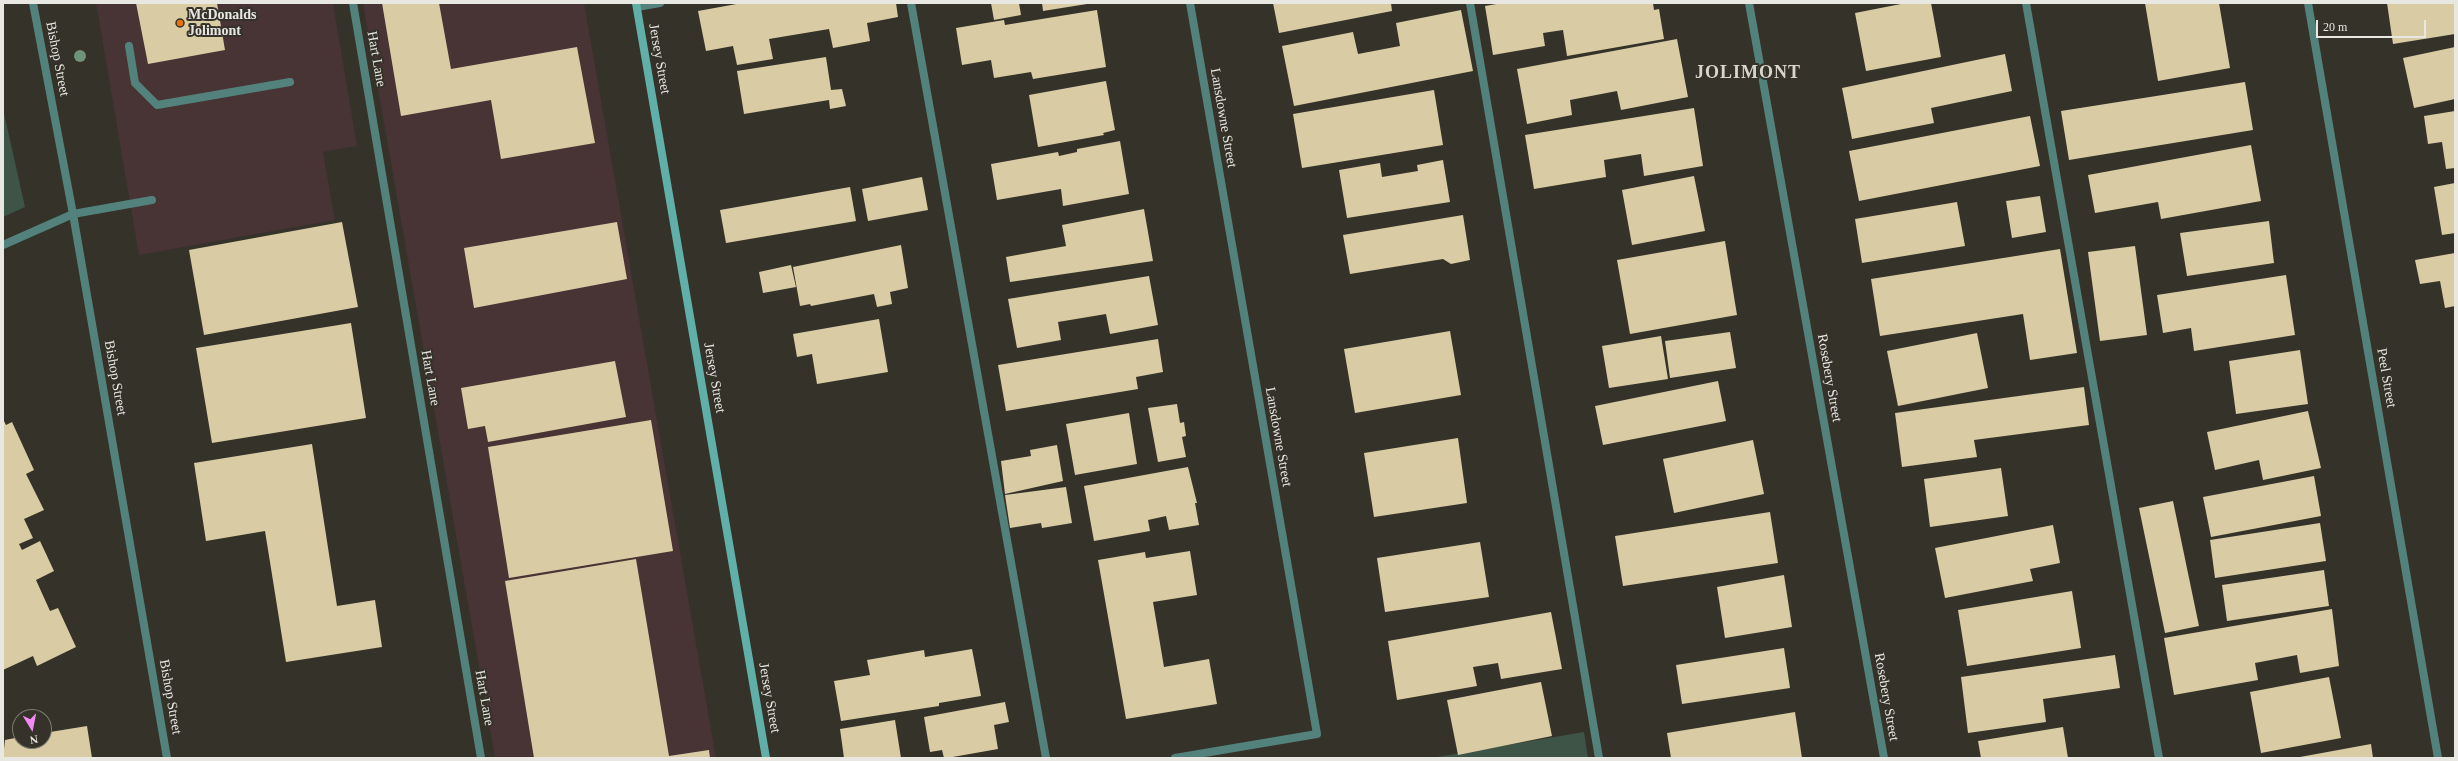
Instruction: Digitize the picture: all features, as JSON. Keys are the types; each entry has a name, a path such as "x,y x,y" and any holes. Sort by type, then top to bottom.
{"street":[{"name":"Bishop Street","path":"33,3 73,214 167,758"},
{"name":"Hart Lane","path":"353,3 481,758"},
{"path":"637,5 660,3"},
{"path":"911,3 1046,758"},
{"name":"Lansdowne Street","path":"1175,758 1317,734 1190,3"},
{"path":"1470,3 1599,758"},
{"name":"Rosebery Street","path":"1750,3 1884,758"},
{"path":"2026,3 2159,758"},
{"name":"Peel Street","path":"2308,3 2438,758"},
{"name":"Jersey Street","path":"637,5 766,758"},
{"path":"129,46 135,84 157,105 290,82"},
{"path":"3,245 73,214 152,200"}],"shaded area":[{"path":"96,3 333,3 357,146 323,152 335,220 139,255"},
{"path":"363,3 584,3 716,758 495,758"}],"green space":[{"path":"3,109 25,207 3,217"},
{"path":"1584,732 1588,758 1431,758"}],"building":[{"name":"McDonalds Jolimont","path":"136,3 217,3 225,50 148,64"},
{"path":"382,3 439,3 451,69 577,47 595,143 501,159 491,100 401,116"},
{"path":"742,3 896,3 898,17 867,23 870,41 833,48 829,29 769,39 773,59 737,65 733,46 706,51 698,11"},
{"path":"991,3 1019,3 1021,15 994,20"},
{"path":"1042,3 1087,3 1087,4 1043,11"},
{"path":"1273,3 1391,3 1392,11 1279,33"},
{"path":"1502,3 1653,3 1654,10 1659,9 1664,39 1567,56 1563,30 1543,33 1545,46 1493,55 1485,6"},
{"path":"1906,3 1931,3 1941,57 1866,71 1855,13"},
{"path":"2145,3 2219,3 2230,68 2158,81"},
{"path":"2387,3 2455,3 2455,34 2393,44"},
{"path":"1097,10 1106,67 1033,79 1031,72 994,78 991,60 962,65 956,28 1004,20 1005,25"},
{"path":"1461,10 1473,71 1294,106 1282,46 1353,32 1358,54 1400,46 1396,23"},
{"path":"1677,39 1688,97 1621,110 1617,91 1570,100 1572,115 1527,124 1517,69"},
{"path":"2455,47 2455,99 2414,108 2403,58"},
{"path":"2005,54 2012,91 1931,108 1934,123 1852,139 1842,88"},
{"path":"826,57 831,90 842,89 846,106 830,109 829,100 744,114 737,71"},
{"path":"1106,81 1115,130 1103,133 1104,135 1038,147 1029,95"},
{"path":"2245,82 2253,130 2069,160 2061,111"},
{"path":"1434,90 1443,145 1302,168 1293,114"},
{"path":"1694,108 1703,166 1644,176 1641,154 1604,160 1606,177 1534,189 1525,135"},
{"path":"2455,111 2455,168 2446,169 2442,142 2428,144 2424,116"},
{"path":"2030,116 2040,166 1859,201 1849,151"},
{"path":"1120,141 1129,194 1063,206 1061,189 997,200 991,164 1058,152 1059,156 1077,152 1077,149"},
{"path":"2251,145 2261,201 2161,219 2158,202 2095,213 2088,175"},
{"path":"1443,160 1450,202 1347,218 1339,170 1380,163 1382,177 1418,171 1417,165"},
{"path":"1694,176 1705,231 1632,245 1622,190"},
{"path":"922,177 928,210 868,221 862,189"},
{"path":"2455,183 2455,233 2442,235 2434,187"},
{"path":"850,187 856,221 726,243 720,210"},
{"path":"2040,196 2046,232 2012,238 2006,201"},
{"path":"1957,202 1965,246 1862,263 1855,219"},
{"path":"1144,209 1153,261 1010,282 1006,257 1066,246 1062,225"},
{"path":"1463,215 1470,260 1451,264 1443,259 1350,274 1343,235"},
{"path":"2269,221 2274,263 2187,276 2180,233"},
{"path":"342,222 358,307 204,335 189,250"},
{"path":"617,222 627,279 474,308 464,248"},
{"path":"1725,241 1737,315 1630,334 1617,260"},
{"path":"901,245 908,288 890,292 892,304 877,307 874,294 811,306 810,304 800,306 793,267"},
{"path":"2135,246 2147,335 2100,341 2088,252"},
{"path":"2060,249 2077,353 2030,360 2023,314 1880,336 1871,279"},
{"path":"2455,253 2455,306 2445,308 2440,281 2420,284 2415,260"},
{"path":"791,265 796,287 763,293 759,272"},
{"path":"2286,275 2295,335 2194,351 2191,328 2163,333 2157,295"},
{"path":"1149,276 1158,325 1110,334 1106,314 1058,322 1061,340 1017,348 1008,299"},
{"path":"879,319 888,372 817,384 812,354 797,357 793,334"},
{"path":"351,323 366,418 212,443 196,348"},
{"path":"1450,331 1461,395 1355,413 1344,349"},
{"path":"1730,332 1736,368 1670,378 1665,341"},
{"path":"1977,333 1988,388 1898,406 1887,351"},
{"path":"1661,336 1668,379 1609,388 1602,346"},
{"path":"1158,339 1163,372 1136,377 1138,389 1006,411 998,365"},
{"path":"2300,350 2308,404 2236,414 2229,361"},
{"path":"615,361 626,417 488,442 485,426 468,429 461,388"},
{"path":"1718,381 1726,421 1603,445 1595,406"},
{"path":"2084,387 2089,425 1974,440 1977,457 1902,467 1895,413"},
{"path":"1177,404 1180,423 1184,422 1186,436 1182,437 1186,457 1158,462 1148,408"},
{"path":"2308,411 2321,468 2263,480 2259,460 2215,470 2207,432"},
{"path":"1129,413 1137,464 1075,475 1066,424"},
{"path":"3,419 6,425 12,422 34,470 26,474 44,510 24,519 33,538 19,544 22,550 40,541 54,571 36,580 50,611 58,608 76,647 37,666 33,656 3,670"},
{"path":"651,420 673,551 509,578 488,447"},
{"path":"1458,438 1467,503 1374,517 1364,453"},
{"path":"1753,440 1764,494 1674,513 1663,459"},
{"path":"312,444 337,606 375,600 382,647 286,662 265,531 206,541 194,463"},
{"path":"1057,445 1063,481 1005,494 1001,461 1031,456 1030,450"},
{"path":"1188,467 1197,503 1195,503 1199,525 1169,530 1166,516 1148,520 1150,531 1094,541 1084,486"},
{"path":"2001,468 2008,516 1930,527 1924,479"},
{"path":"2314,476 2321,516 2211,537 2203,497"},
{"path":"1066,487 1072,523 1042,528 1041,523 1010,528 1005,495"},
{"path":"2173,501 2199,626 2165,633 2139,508"},
{"path":"1770,512 1778,563 1623,586 1615,536"},
{"path":"2320,523 2326,561 2215,578 2210,540"},
{"path":"2053,525 2060,563 2030,569 2033,581 1945,598 1935,548"},
{"path":"1480,542 1489,597 1385,612 1377,558"},
{"path":"1190,551 1197,595 1153,602 1164,667 1209,659 1217,704 1126,719 1098,560 1145,552 1146,558"},
{"path":"636,559 669,756 709,750 710,758 534,758 505,581"},
{"path":"2324,570 2329,606 2227,621 2222,585"},
{"path":"1784,575 1792,627 1725,638 1717,587"},
{"path":"2072,591 2081,648 1967,666 1958,610"},
{"path":"2332,609 2339,666 2300,673 2297,655 2255,663 2258,680 2174,695 2164,638"},
{"path":"1551,612 1562,669 1501,679 1498,663 1473,667 1477,686 1397,700 1388,641"},
{"path":"1784,648 1790,688 1682,704 1676,665"},
{"path":"972,649 981,696 939,703 939,706 841,721 834,681 870,675 867,660 924,650 925,657"},
{"path":"2115,655 2120,688 2043,699 2046,722 1968,733 1961,677"},
{"path":"2329,677 2341,738 2261,753 2250,692"},
{"path":"1541,682 1552,736 1458,755 1447,700"},
{"path":"1005,702 1009,722 994,725 998,749 947,758 944,758 942,750 930,752 924,717"},
{"path":"1795,712 1802,758 1671,758 1667,733"},
{"path":"895,720 901,758 844,758 840,729"},
{"path":"87,726 92,758 3,758 5,740 12,739 12,749 52,749 52,732"},
{"path":"2063,727 2068,758 1981,758 1978,741"},
{"path":"2371,744 2373,758 2300,758 2300,757"}],"place":[{"name":"McDonalds Jolimont","path":"180,23"}],"district":[{"name":"JOLIMONT","path":"1748,73"}]}
